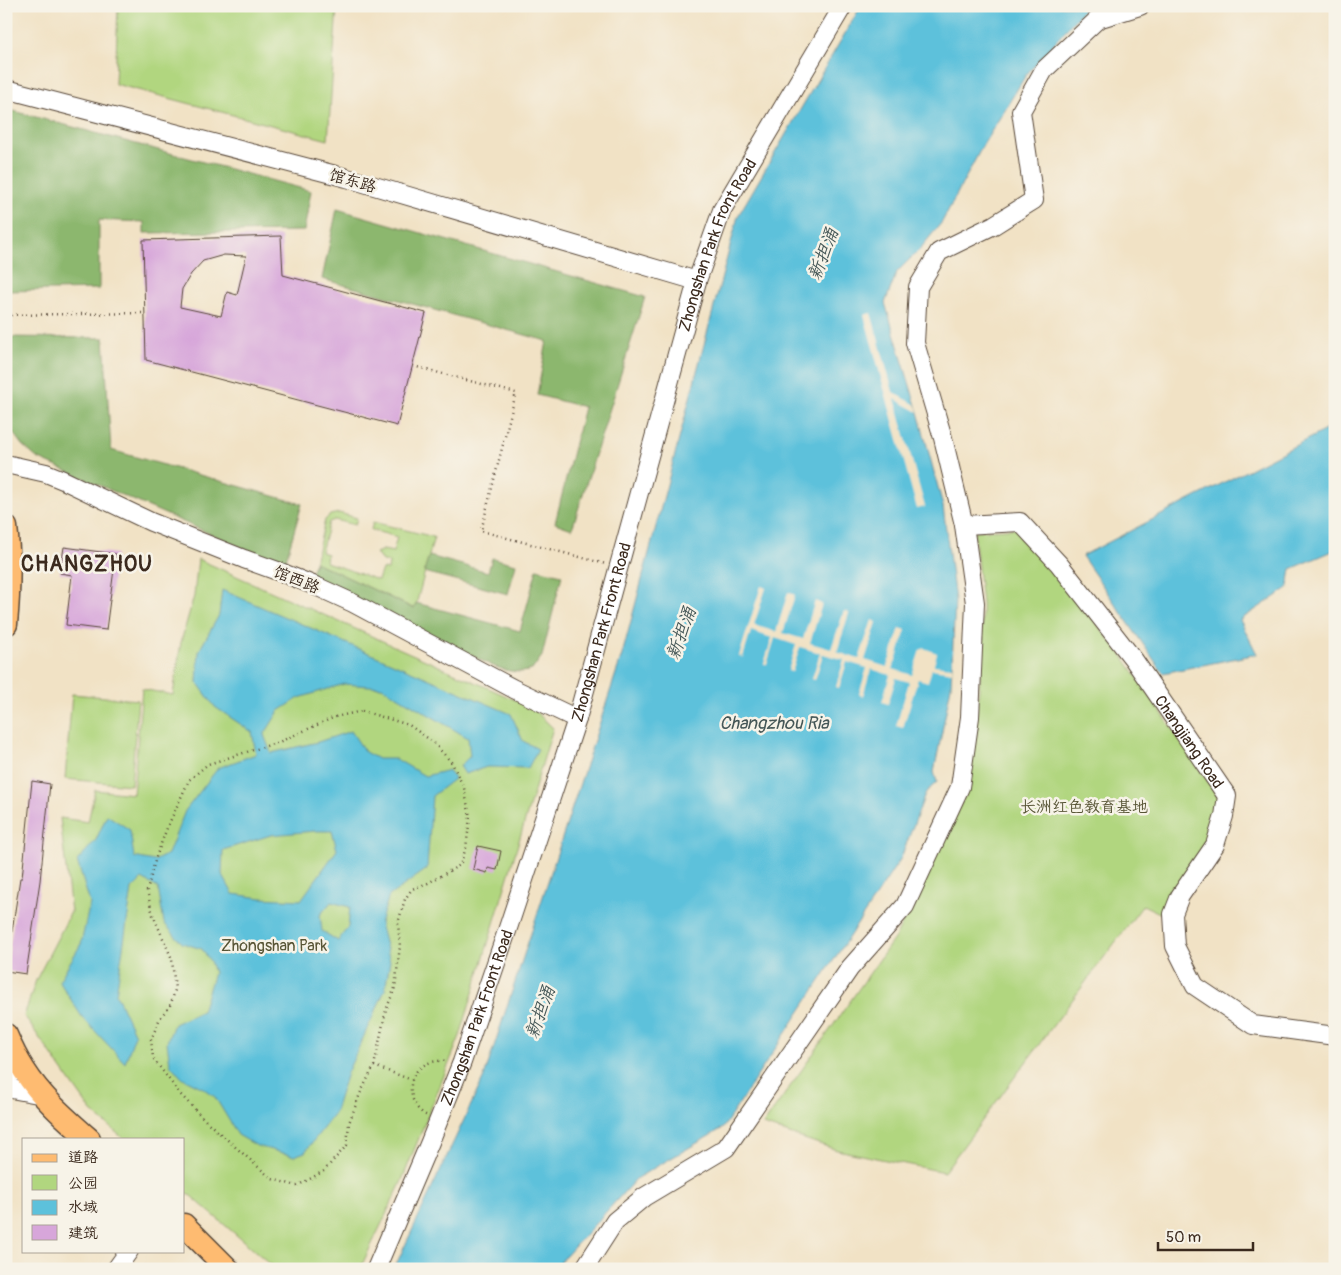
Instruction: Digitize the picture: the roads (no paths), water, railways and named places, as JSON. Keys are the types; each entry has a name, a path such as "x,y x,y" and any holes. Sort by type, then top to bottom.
{"main road":[{"path":"6,527 9,574 6,624"},
{"path":"7,1040 15,1072 43,1094 88,1138"},
{"path":"185,1226 228,1269"}],"street":[{"name":"Zhongshan Park Front Road","path":"376,1269 460,1065 507,931 577,719 697,281 722,210 843,6"},
{"path":"584,1269 615,1221 644,1197 726,1148 850,968 905,906 960,787 970,717 975,604 964,525 943,438 915,342 918,287 939,252 994,225 1034,200 1021,111 1044,70 1098,19 1140,6"},
{"name":"馆东路","path":"6,89 347,178 697,281"},
{"name":"馆西路","path":"6,464 46,473 152,522 318,587 353,603 514,689 577,719"},
{"name":"Changjiang Road","path":"964,525 1020,522 1059,564 1134,660 1227,796 1224,816 1215,846 1180,896 1173,914 1175,946 1195,986 1253,1025 1335,1036"},
{"path":"6,1088 43,1094"},
{"path":"116,1269 128,1252"}],"water":[{"name":"Changzhou Ria","path":"861,6 1087,6 1026,75 983,145 942,222 920,249 897,272 885,303 918,412 943,506 955,600 951,686 934,772 937,782 926,792 901,858 723,1128 637,1178 554,1269 394,1269 484,1077 622,655 738,216"},
{"path":"1335,425 1335,550 1291,569 1288,588 1240,620 1257,654 1163,673 1082,556"},
{"path":"222,590 511,714 523,741 538,749 528,768 487,767 465,774 460,766 470,756 468,738 382,687 344,684 299,698 279,711 264,735 271,753 318,742 351,731 365,752 378,759 396,759 425,776 449,770 454,779 432,796 427,869 389,896 380,923 390,961 385,990 347,1073 334,1114 305,1152 294,1156 257,1146 238,1135 215,1097 203,1088 181,1077 170,1064 167,1042 174,1024 202,1011 214,973 210,961 202,949 182,943 164,923 158,888 142,879 132,889 116,994 135,1035 125,1063 82,1017 59,981 81,944 90,903 77,861 96,840 107,815 130,830 134,857 154,861 168,854 185,811 218,768 256,754 252,732 215,707 197,682 199,651 219,615","holes":["332,831 337,850 301,900 261,898 233,894 222,874 223,850 271,835","331,902 350,907 348,927 338,941 322,931 320,915"]}],"district":[{"name":"CHANGZHOU","path":"87,564"}],"water label":[{"name":"新担涌","path":"823,254"},
{"name":"新担涌","path":"681,633"},
{"name":"新担涌","path":"540,1012"}],"park label":[{"name":"长洲红色教育基地","path":"1084,806"},
{"name":"Zhongshan Park","path":"274,945"}]}
